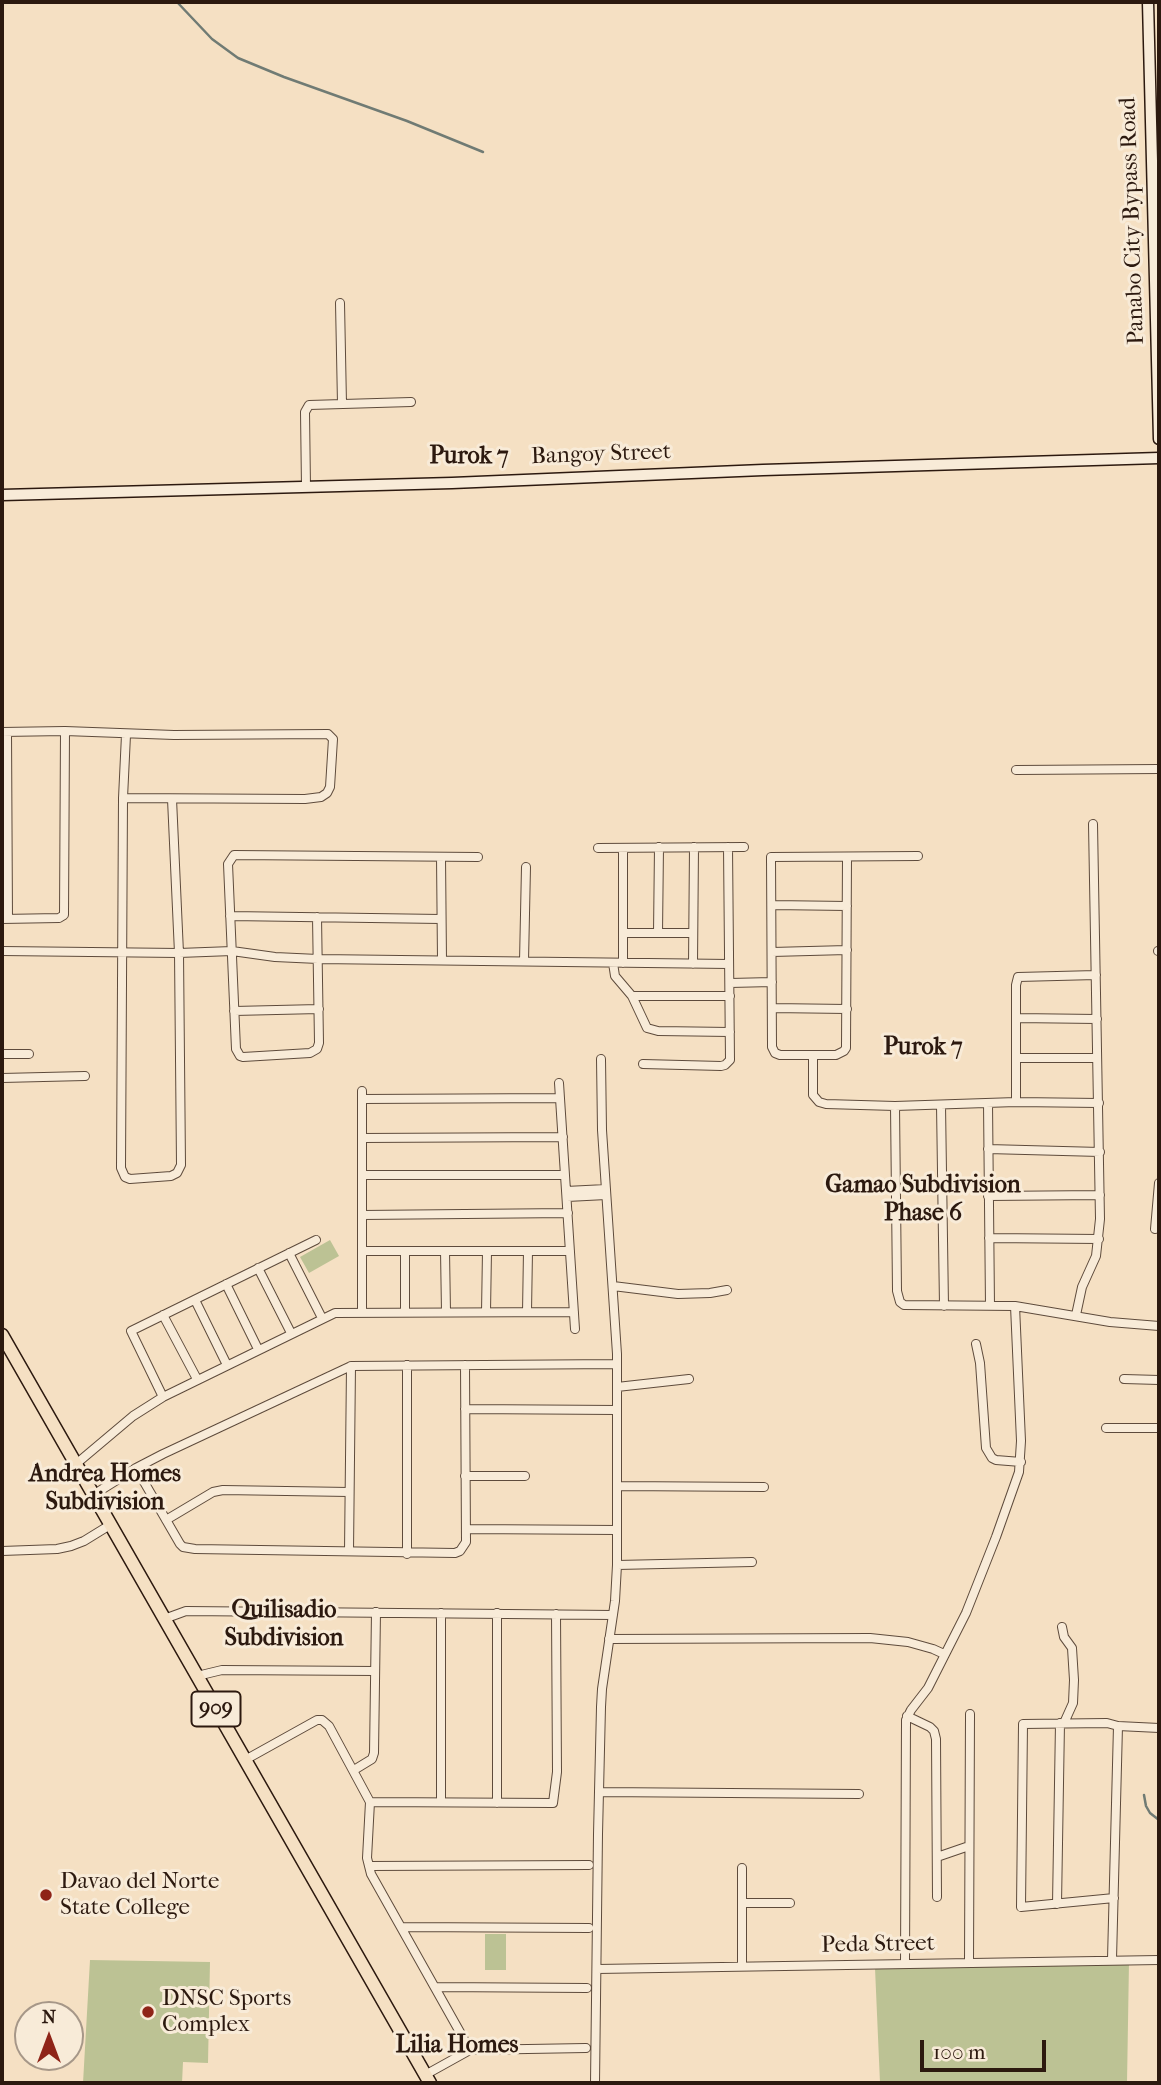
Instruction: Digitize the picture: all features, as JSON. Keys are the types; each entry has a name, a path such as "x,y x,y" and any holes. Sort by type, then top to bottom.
{"main road":[{"name":"Panabo City Bypass Road","path":"1148,2 1156,197 1159,439"},
{"name":"Bangoy Street","path":"2,495 453,483 1159,458"},
{"name":"909","path":"2,1335 427,2079"}],"street":[{"path":"340,303 342,404"},
{"path":"306,487 306,408 309,405 411,402"},
{"path":"65,732 64,915 59,918 5,919 4,732 65,732 126,735 328,734 332,736 330,788 321,797 123,798"},
{"path":"126,735 123,798 121,1168 125,1177 130,1179 171,1175 177,1173 181,1166 179,953 172,799"},
{"path":"1016,770 1159,769"},
{"path":"1076,1315 1082,1287 1096,1256 1099,1239 1100,1152 1093,824"},
{"path":"658,933 659,847"},
{"path":"693,964 694,847"},
{"path":"643,1064 725,1065 730,1060 729,847"},
{"path":"598,848 744,847"},
{"path":"622,848 623,964"},
{"path":"317,917 319,1043 315,1051 243,1057 237,1053 236,1048 234,1011 228,864 234,855 478,857"},
{"path":"847,857 847,1044 844,1051 836,1055 786,1056 775,1053 772,1047 771,857 918,856"},
{"path":"441,857 442,960"},
{"path":"524,961 526,867"},
{"path":"772,905 847,906"},
{"path":"230,916 441,919"},
{"path":"623,933 693,933"},
{"path":"772,952 847,950"},
{"path":"2,951 232,951 318,959 729,964"},
{"path":"613,964 615,976 632,996 644,1024 650,1030 730,1032"},
{"path":"1016,1102 1018,977 1096,975"},
{"path":"730,983 772,982"},
{"path":"632,996 730,996"},
{"path":"772,1008 847,1009"},
{"path":"234,1011 319,1009"},
{"path":"1016,1018 1097,1019"},
{"path":"2,1054 29,1055"},
{"path":"813,1056 812,1089 819,1102 895,1106 1016,1102 1099,1103"},
{"path":"1016,1058 1097,1058"},
{"path":"595,2083 602,1689 617,1565 617,1364 602,1130 601,1059"},
{"path":"2,1078 85,1076"},
{"path":"559,1083 575,1329"},
{"path":"362,1312 362,1095 560,1098"},
{"path":"988,1103 990,1306"},
{"path":"941,1105 944,1306"},
{"path":"895,1106 897,1291 900,1303 1015,1306 1110,1322 1159,1326"},
{"path":"362,1138 563,1137"},
{"path":"988,1149 1100,1152"},
{"path":"362,1175 565,1175"},
{"path":"1155,1229 1159,1183"},
{"path":"566,1194 606,1192"},
{"path":"988,1196 1100,1195"},
{"path":"362,1215 568,1213"},
{"path":"989,1238 1099,1239"},
{"path":"163,1397 131,1331 316,1240"},
{"path":"362,1251 570,1251"},
{"path":"405,1251 405,1312"},
{"path":"445,1251 446,1312"},
{"path":"486,1312 487,1251"},
{"path":"527,1251 527,1312"},
{"path":"289,1253 322,1318"},
{"path":"258,1268 290,1333"},
{"path":"226,1284 258,1349"},
{"path":"613,1286 678,1294 727,1290"},
{"path":"195,1300 227,1365"},
{"path":"905,1964 905,1725 907,1716 928,1688 972,1597 1017,1481 1021,1462 1015,1306"},
{"path":"76,1464 133,1416 163,1397 322,1318 342,1312 574,1312"},
{"path":"163,1315 197,1379"},
{"path":"976,1344 980,1363 986,1448 996,1460 1021,1462"},
{"path":"93,1495 136,1468 351,1366 617,1364"},
{"path":"407,1365 407,1554"},
{"path":"136,1468 180,1545 188,1549 455,1553 460,1551 466,1542 465,1365"},
{"path":"349,1551 351,1366"},
{"path":"617,1387 689,1379"},
{"path":"1124,1379 1159,1380"},
{"path":"465,1409 617,1410"},
{"path":"1106,1428 1159,1428"},
{"path":"465,1476 525,1476"},
{"path":"617,1486 764,1487"},
{"path":"166,1520 213,1492 223,1490 349,1492"},
{"path":"2,1551 71,1546 110,1525"},
{"path":"466,1529 617,1530"},
{"path":"617,1565 752,1562"},
{"path":"164,1619 186,1611 613,1615"},
{"path":"354,1770 373,1756 376,1612"},
{"path":"441,1614 441,1802"},
{"path":"497,1614 497,1803"},
{"path":"370,1802 553,1803 557,1780 556,1614"},
{"path":"1057,1904 1062,1723 1073,1703 1074,1680 1072,1648 1064,1637 1062,1627"},
{"path":"609,1639 870,1638 908,1642 944,1654"},
{"path":"197,1676 222,1670 375,1671"},
{"path":"969,1963 970,1714"},
{"path":"907,1716 925,1724 936,1735 937,1897"},
{"path":"245,1760 313,1723 322,1720 329,1726 370,1802 369,1866 376,1884 470,2050"},
{"path":"1114,1898 1021,1907 1023,1724 1107,1723 1159,1728"},
{"path":"1112,1959 1118,1726"},
{"path":"600,1792 859,1794"},
{"path":"937,1857 969,1846"},
{"path":"369,1866 589,1865"},
{"path":"742,1868 743,1966"},
{"path":"742,1903 790,1903"},
{"path":"401,1927 589,1928"},
{"name":"Peda Street","path":"597,1969 1159,1960"},
{"path":"435,1987 587,1988"},
{"path":"427,2079 470,2050 586,2048"}],"green space":[{"path":"330,1240 339,1256 309,1273 300,1257"},
{"path":"485,1934 506,1934 506,1970 485,1970"},
{"name":"DNSC Sports Complex","path":"90,1960 210,1962 208,2063 183,2062 182,2083 83,2083"},
{"path":"1129,1962 1127,2083 880,2083 875,1968"}],"waterway":[{"path":"177,2 212,39 238,58 483,152"},
{"path":"1144,1795 1150,1813 1159,1820"}],"place":[{"name":"Davao del Norte State College","path":"46,1895"},
{"name":"DNSC Sports Complex","path":"148,2012"}],"district":[{"name":"Purok 7","path":"469,457"},
{"name":"Purok 7","path":"923,1048"},
{"name":"Gamao Subdivision Phase 6","path":"923,1200"},
{"name":"Andrea Homes Subdivision","path":"105,1489"},
{"name":"Quilisadio Subdivision","path":"284,1625"},
{"name":"Lilia Homes","path":"457,2046"}]}
